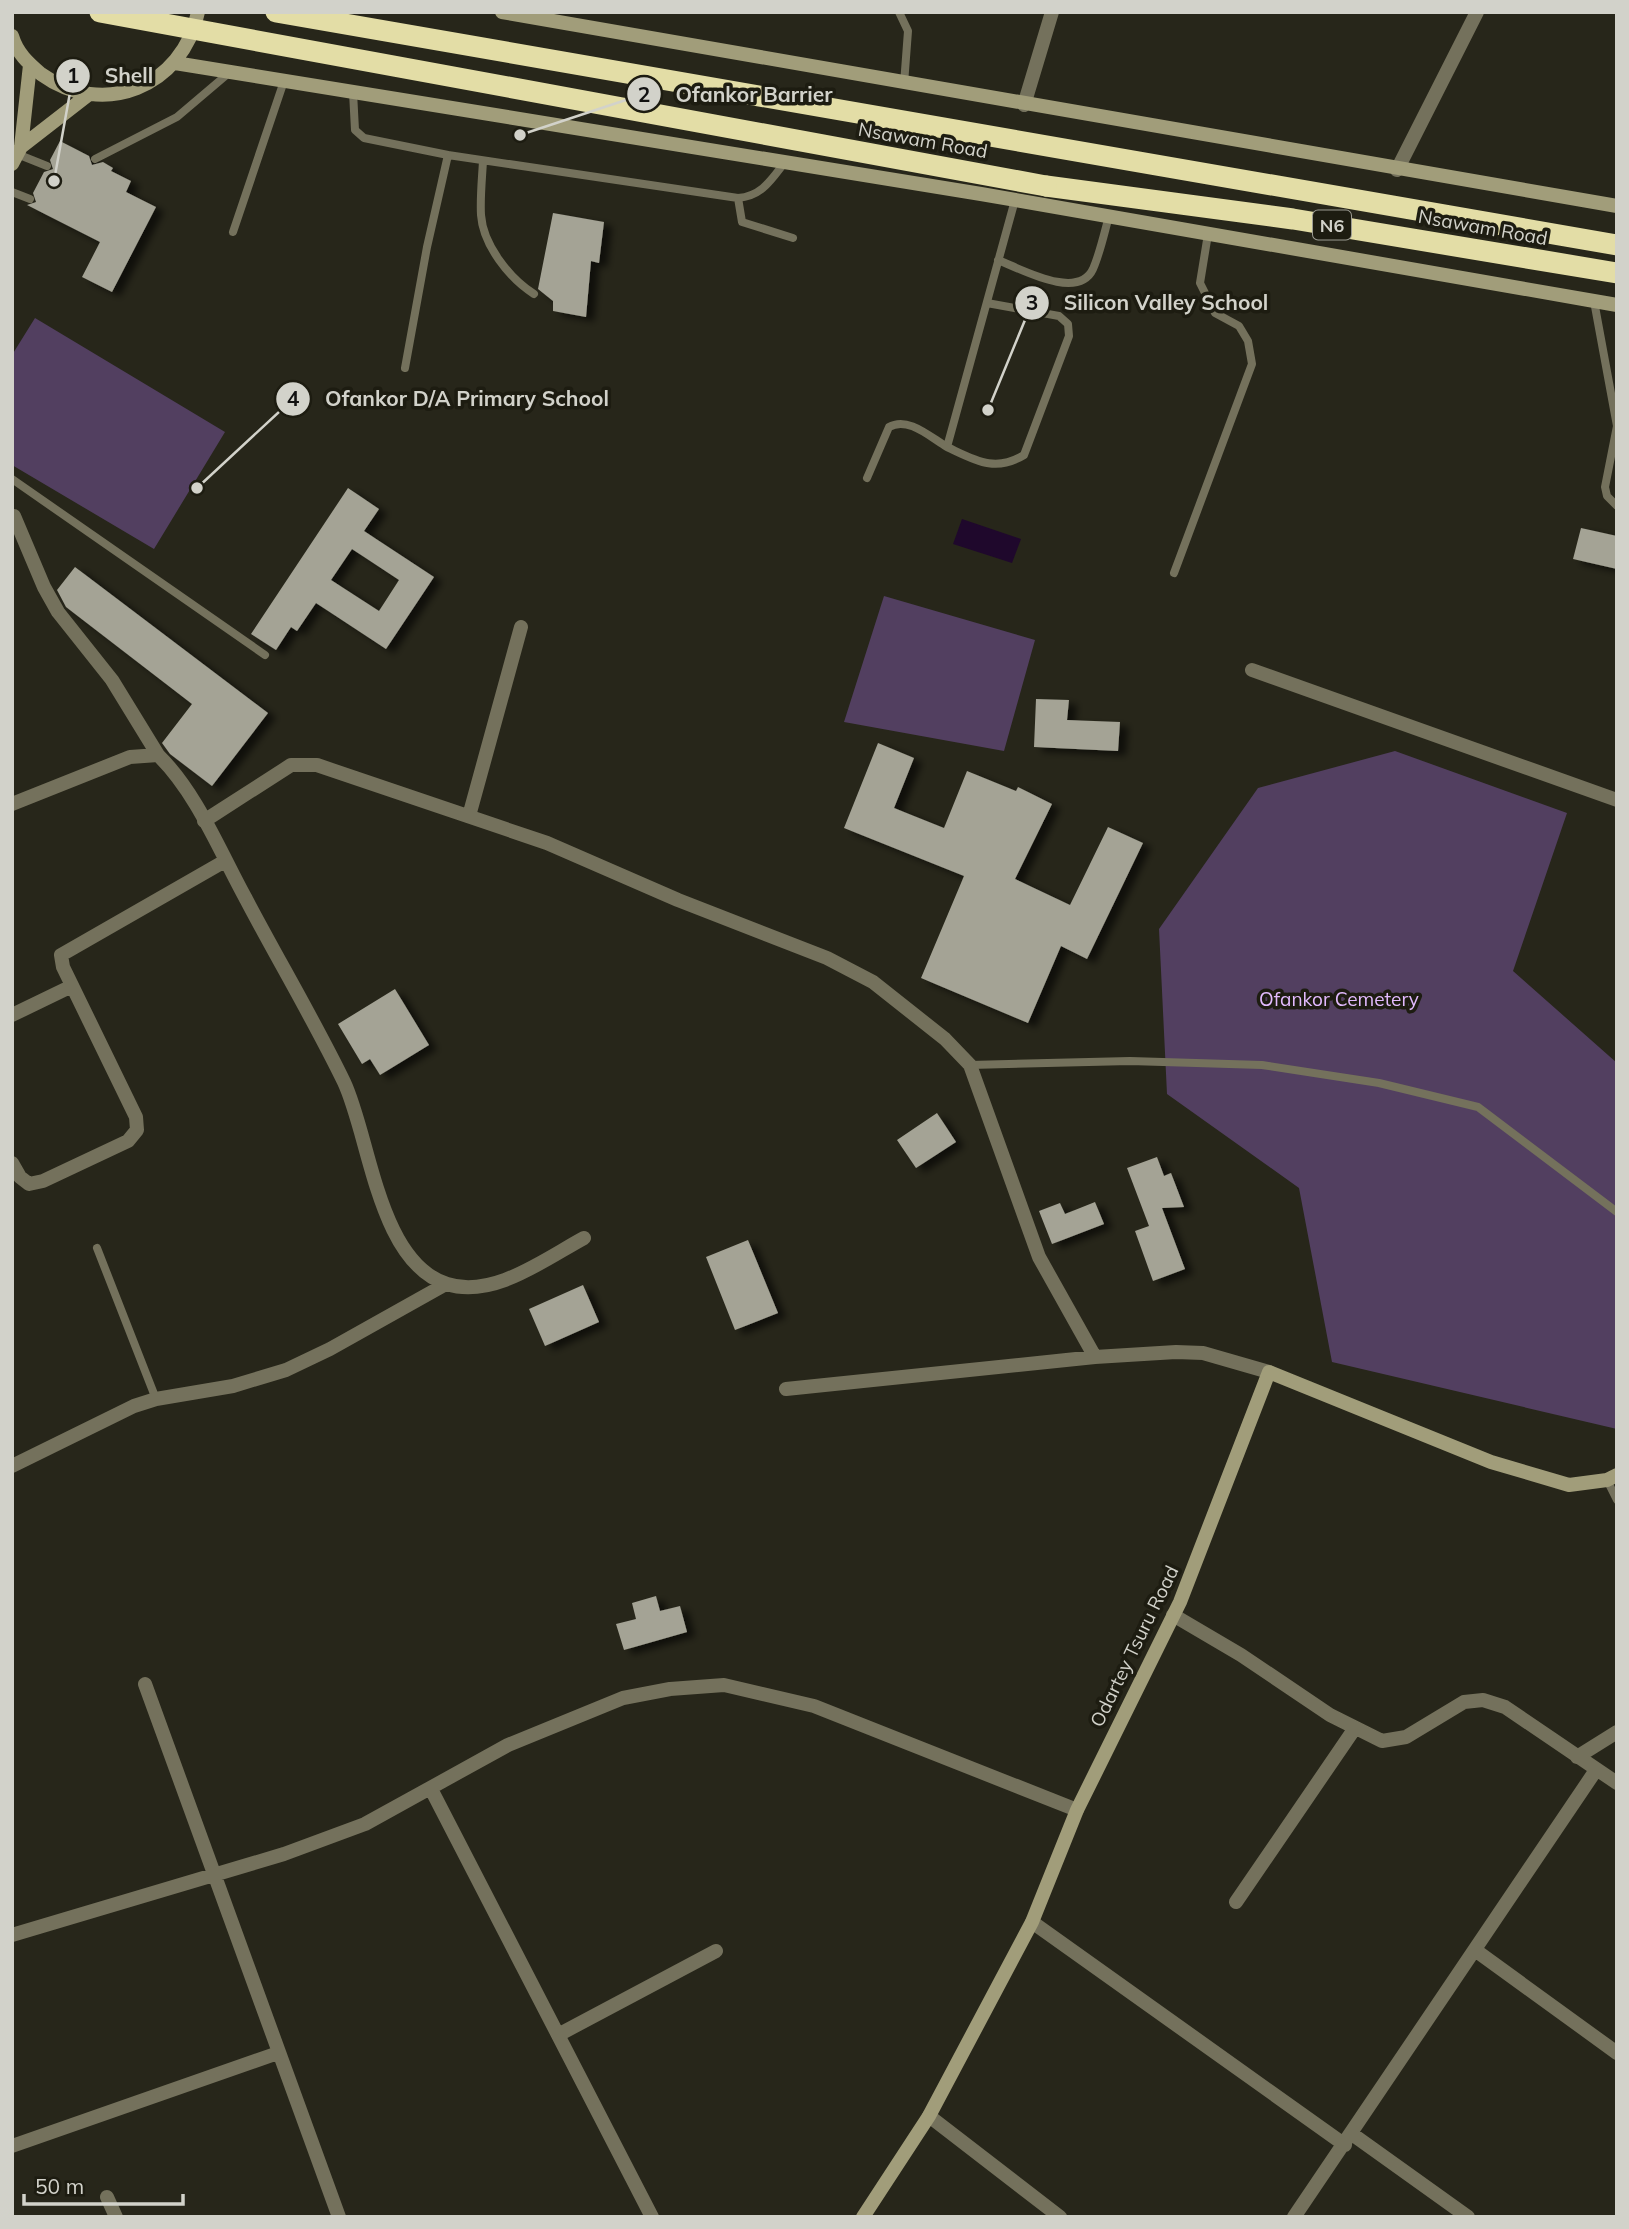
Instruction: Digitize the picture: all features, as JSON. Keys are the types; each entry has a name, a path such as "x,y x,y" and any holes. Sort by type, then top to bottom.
{"highway":[{"name":"Nsawam Road","path":"100,12 1046,186 1293,219 1617,273"},
{"name":"Nsawam Road","path":"276,12 1617,245"}],"main road":[{"path":"13,42 30,65 56,85 88,95 120,94 149,83 175,63 194,33 198,12"},
{"path":"502,12 1397,170 1617,206"},
{"path":"175,63 1015,200 1617,305"},
{"path":"17,155 30,65"},
{"path":"17,155 88,95"},
{"path":"1269,1372 1491,1462 1569,1485 1612,1478"},
{"name":"Odartey Tsuru Road","path":"863,2217 929,2116 1032,1922 1077,1810 1173,1615 1269,1372"}],"street":[{"path":"1024,105 1052,12"},
{"path":"1397,170 1477,12"},
{"path":"14,516 44,587 58,612 112,680 158,755 174,771 204,821 345,1084 377,1192 395,1234 421,1267 446,1284 474,1287 510,1278 584,1238"},
{"path":"470,816 522,627"},
{"path":"1252,670 1617,800"},
{"path":"12,804 130,757 158,755"},
{"path":"204,821 291,765 317,765 547,843 678,900 827,958 873,982 945,1039 970,1065 1039,1257 1095,1357"},
{"path":"12,1163 20,1177 29,1184 43,1181 128,1142 137,1130 136,1117 63,967 61,956 225,861"},
{"path":"13,1014 72,986"},
{"path":"12,1466 156,1399 233,1386 286,1370 330,1349 446,1284"},
{"path":"786,1389 1095,1357 1203,1353 1269,1372"},
{"path":"1173,1615 1355,1728 1382,1741 1406,1737 1453,1706 1483,1700 1505,1707 1617,1783"},
{"path":"145,1684 339,2217"},
{"path":"12,1935 284,1854 365,1824 508,1745 623,1698 724,1685 814,1706 1077,1810"},
{"path":"1236,1902 1355,1728"},
{"path":"1577,1757 1617,1732"},
{"path":"1294,2217 1596,1770"},
{"path":"431,1789 652,2217"},
{"path":"1032,1922 1348,2140 1468,2217"},
{"path":"1475,1950 1617,2053"},
{"path":"558,2035 716,1951"},
{"path":"12,2146 278,2053"},
{"path":"929,2116 1060,2217"},
{"path":"107,2197 116,2217"}],"lane":[{"path":"899,12 908,31 904,84"},
{"path":"95,159 177,117 230,72"},
{"path":"233,232 284,81"},
{"path":"353,92 355,130 364,138 483,161 738,198 753,197 765,188 785,162"},
{"path":"17,155 47,166"},
{"path":"405,368 426,247 448,155"},
{"path":"483,161 481,216 484,230 517,283 534,294"},
{"path":"12,192 30,199"},
{"path":"738,198 741,222 793,238"},
{"path":"947,447 1015,200"},
{"path":"998,260 1066,285 1080,281 1092,272 1109,216"},
{"path":"1174,573 1252,365 1248,341 1239,326 1215,313 1200,283 1208,234"},
{"path":"1594,301 1617,426 1605,487 1607,496 1617,506"},
{"path":"867,478 888,427 894,424 908,424 947,447 978,461 1000,466 1009,465 1024,456 1069,336 1068,324 1059,316 986,303"},
{"path":"12,479 265,655"},
{"path":"970,1065 1130,1061 1262,1065 1379,1083 1478,1107 1617,1212"},
{"path":"97,1248 156,1399"},
{"path":"1612,1478 1617,1500"}],"green space":[{"path":"35,318 225,432 154,549 12,465 12,355"},
{"path":"884,596 1035,640 1004,751 844,722"},
{"name":"Ofankor Cemetery","path":"1395,751 1567,813 1513,971 1617,1063 1617,1429 1332,1362 1299,1188 1167,1094 1159,929 1258,788"}],"shaded area":[{"path":"962,519 1021,539 1012,563 953,544"}],"building":[{"path":"60,141 89,156 92,165 103,162 113,168 111,171 131,181 126,192 156,207 112,292 82,277 100,242 27,205 36,202 33,193 44,172 53,169 50,160"},
{"path":"553,213 604,222 599,263 591,261 586,317 553,311 553,301 538,289"},
{"path":"348,488 379,509 364,531 434,577 386,649 316,603 297,631 291,627 276,650 251,634","holes":["352,549 399,580 379,611 331,580"]},
{"path":"1581,528 1617,536 1617,569 1573,559"},
{"path":"75,567 268,713 212,786 170,754 162,743 192,704 66,607 57,590"},
{"path":"1036,699 1069,700 1067,720 1120,722 1118,751 1034,747"},
{"path":"878,743 914,758 894,808 944,828 967,771 1016,791 1018,787 1052,804 1015,879 1070,905 1108,827 1143,843 1087,959 1061,946 1028,1023 921,978 964,876 844,828"},
{"path":"395,989 429,1045 380,1075 370,1059 362,1064 338,1024"},
{"path":"937,1113 956,1142 916,1168 897,1140"},
{"path":"1157,1157 1164,1176 1171,1173 1184,1207 1162,1208 1185,1269 1153,1281 1135,1231 1149,1226 1127,1168"},
{"path":"1095,1202 1104,1224 1052,1244 1039,1211 1060,1203 1065,1214"},
{"path":"748,1240 778,1313 735,1330 706,1257"},
{"path":"583,1285 599,1322 545,1346 529,1309"},
{"path":"656,1596 660,1611 680,1606 687,1632 624,1650 616,1624 636,1619 632,1603"}],"place":[{"name":"Ofankor Barrier","path":"520,135"},
{"name":"Shell","path":"54,181"},
{"name":"Silicon Valley School","path":"988,410"},
{"name":"Ofankor D/A Primary School","path":"197,488"}]}
